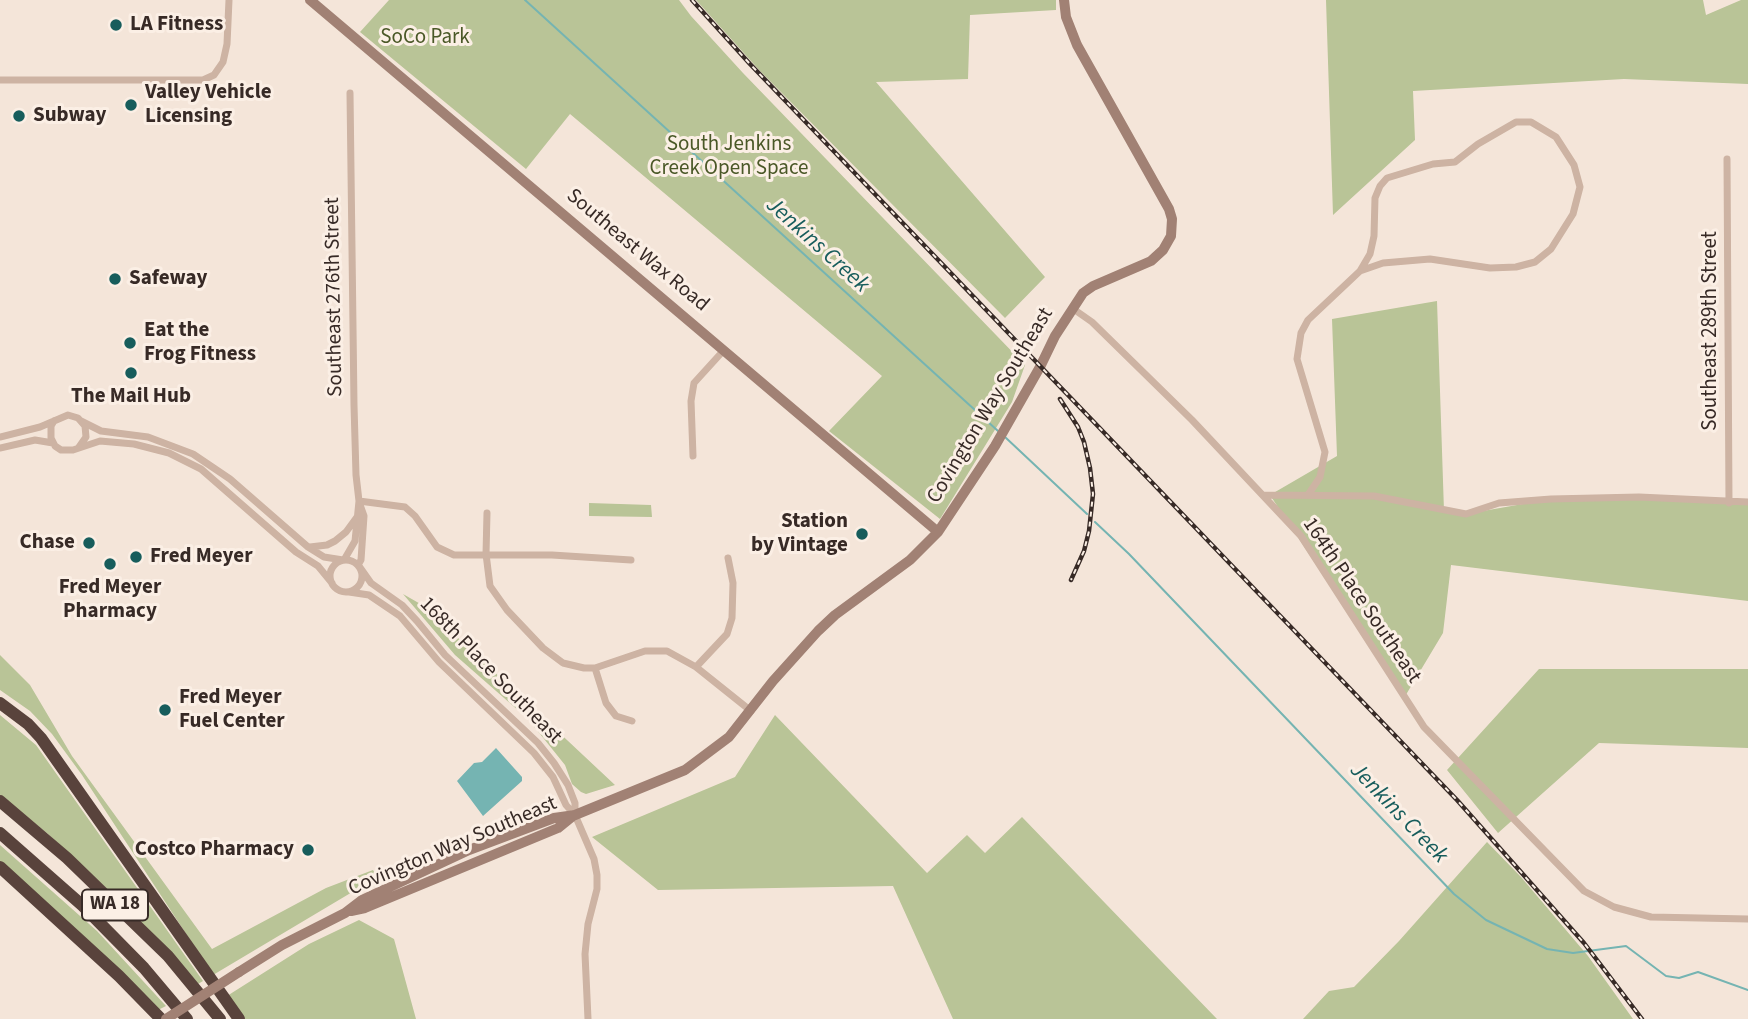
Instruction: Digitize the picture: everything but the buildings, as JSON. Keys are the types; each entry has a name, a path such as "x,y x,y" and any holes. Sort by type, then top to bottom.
{"highway":[{"path":"0,703 28,724 41,738 239,1019"},
{"name":"WA 18","path":"0,801 67,858 168,956 220,1019"},
{"name":"WA 18","path":"0,834 83,906 144,968 187,1019"},
{"path":"0,867 164,1019"}],"street":[{"path":"0,80 195,81 214,75 226,54 229,0"},
{"name":"Southeast Wax Road","path":"310,0 938,532"},
{"name":"Covington Way Southeast","path":"164,1019 282,944 345,913 362,900 469,850 554,818 575,815 685,770 729,737 773,681 835,615 910,560 938,532 995,446 1083,293 1093,286 1142,266 1163,250 1171,236 1172,219 1077,45 1066,17 1064,0"},
{"name":"Southeast 276th Street","path":"344,560 355,541 359,501 354,405 351,93"},
{"path":"1308,495 1320,477 1325,452 1297,359 1301,333 1308,320 1360,271 1370,254 1374,236 1375,198 1380,186 1387,178 1433,164 1455,162 1478,144 1516,122 1531,122 1556,137 1574,165 1580,187 1573,214 1550,249 1535,262 1516,267 1490,268 1430,260 1383,263 1360,271"},
{"name":"Southeast 289th Street","path":"1727,159 1729,503"},
{"name":"164th Place Southeast","path":"1072,308 1093,322 1301,536 1424,727 1584,891 1614,907 1651,917 1748,919"},
{"path":"693,456 691,401 694,383 724,350"},
{"path":"0,437 30,430 68,415 101,430 148,437 193,454 230,479 308,547 324,557 352,561 359,566 362,580 357,588 349,592 339,590 318,566 296,552 213,478 169,453 134,444 100,441 65,451 53,443 35,440 0,448"},
{"path":"53,443 50,432 54,421"},
{"path":"78,447 86,437 82,421"},
{"path":"1264,495 1374,496 1466,514 1500,503 1551,499 1639,497 1748,502"},
{"path":"359,501 405,507 415,516 431,541 442,551 454,555 552,555 631,560"},
{"name":"Southeast 276th Street","path":"359,501 364,516 359,566"},
{"path":"488,513 486,554 490,586 543,648 563,663 584,668 595,668 645,650 657,650 678,656 751,711"},
{"path":"308,547 327,545 335,541 357,517"},
{"path":"696,667 727,634 732,618 733,583 728,558"},
{"path":"332,583 332,569 344,560"},
{"name":"168th Place Southeast","path":"359,566 371,583 402,606 451,661 538,743 568,785 575,803 575,815"},
{"name":"168th Place Southeast","path":"349,592 369,595 400,616 439,662 534,752 553,777 566,805 575,815 594,859 597,875 597,889 585,954 588,1019"},
{"path":"595,668 606,703 616,716 632,721"},
{"name":"Covington Way Southeast","path":"345,913 365,908 558,828 575,815"},
{"path":"431,880 430,874 451,864 469,850"}],"green space":[{"name":"South Jenkins Creek Open Space","path":"389,0 679,0 743,73 1025,365 1012,402 940,519 829,431 882,376 570,114 526,169 360,32"},
{"path":"696,0 1056,0 1056,10 970,15 968,79 876,82 1045,277 1005,318 760,71"},
{"path":"1326,0 1703,0 1706,15 1741,0 1748,0 1748,84 1624,79 1413,91 1415,140 1333,215"},
{"path":"1437,301 1444,511 1466,514 1551,499 1748,500 1748,601 1451,565 1443,633 1404,698 1270,495 1337,456 1332,319"},
{"path":"589,503 651,505 652,517 589,516"},
{"path":"403,594 424,606 615,785 586,794 572,784 565,765 528,719 455,655"},
{"path":"0,655 30,685 72,756 212,949 326,888 373,870 377,876 376,882 359,888 213,975 82,775 52,734 30,711 0,690"},
{"path":"1539,669 1748,669 1748,748 1599,743 1498,833 1447,770"},
{"path":"0,715 36,745 203,981 198,984 121,902 48,834 0,795"},
{"path":"775,715 927,873 967,835 985,853 1022,817 1217,1019 953,1019 893,886 658,890 592,837 735,777"},
{"path":"1487,842 1521,877 1588,956 1633,1019 1303,1019 1329,991 1354,987"},
{"path":"0,845 97,931 166,1006 158,1010 0,862"},
{"path":"359,920 394,939 416,1019 245,1019 227,996 309,944"}],"water":[{"path":"496,748 522,777 522,781 483,816 457,781 474,763 482,762"}],"waterway":[{"name":"Jenkins Creek","path":"525,0 998,431"},
{"name":"Jenkins Creek","path":"1005,437 1087,514"},
{"name":"Jenkins Creek","path":"1095,522 1129,554 1454,894 1486,920 1547,949 1573,953 1626,946 1666,976 1679,978 1698,972 1748,990"}],"railway":[{"path":"692,0 750,64 1457,800 1584,943 1642,1019"},
{"path":"1060,399 1084,442 1093,494 1084,551 1071,580"}],"place":[{"name":"LA Fitness","path":"116,25"},
{"name":"Valley Vehicle Licensing","path":"131,105"},
{"name":"Subway","path":"19,116"},
{"name":"Safeway","path":"115,279"},
{"name":"Eat the Frog Fitness","path":"130,343"},
{"name":"The Mail Hub","path":"131,373"},
{"name":"Station by Vintage","path":"862,534"},
{"name":"Chase","path":"89,543"},
{"name":"Fred Meyer","path":"136,557"},
{"name":"Fred Meyer Pharmacy","path":"110,564"},
{"name":"Fred Meyer Fuel Center","path":"165,710"},
{"name":"Costco Pharmacy","path":"308,850"}],"park label":[{"name":"SoCo Park","path":"425,38"}]}
